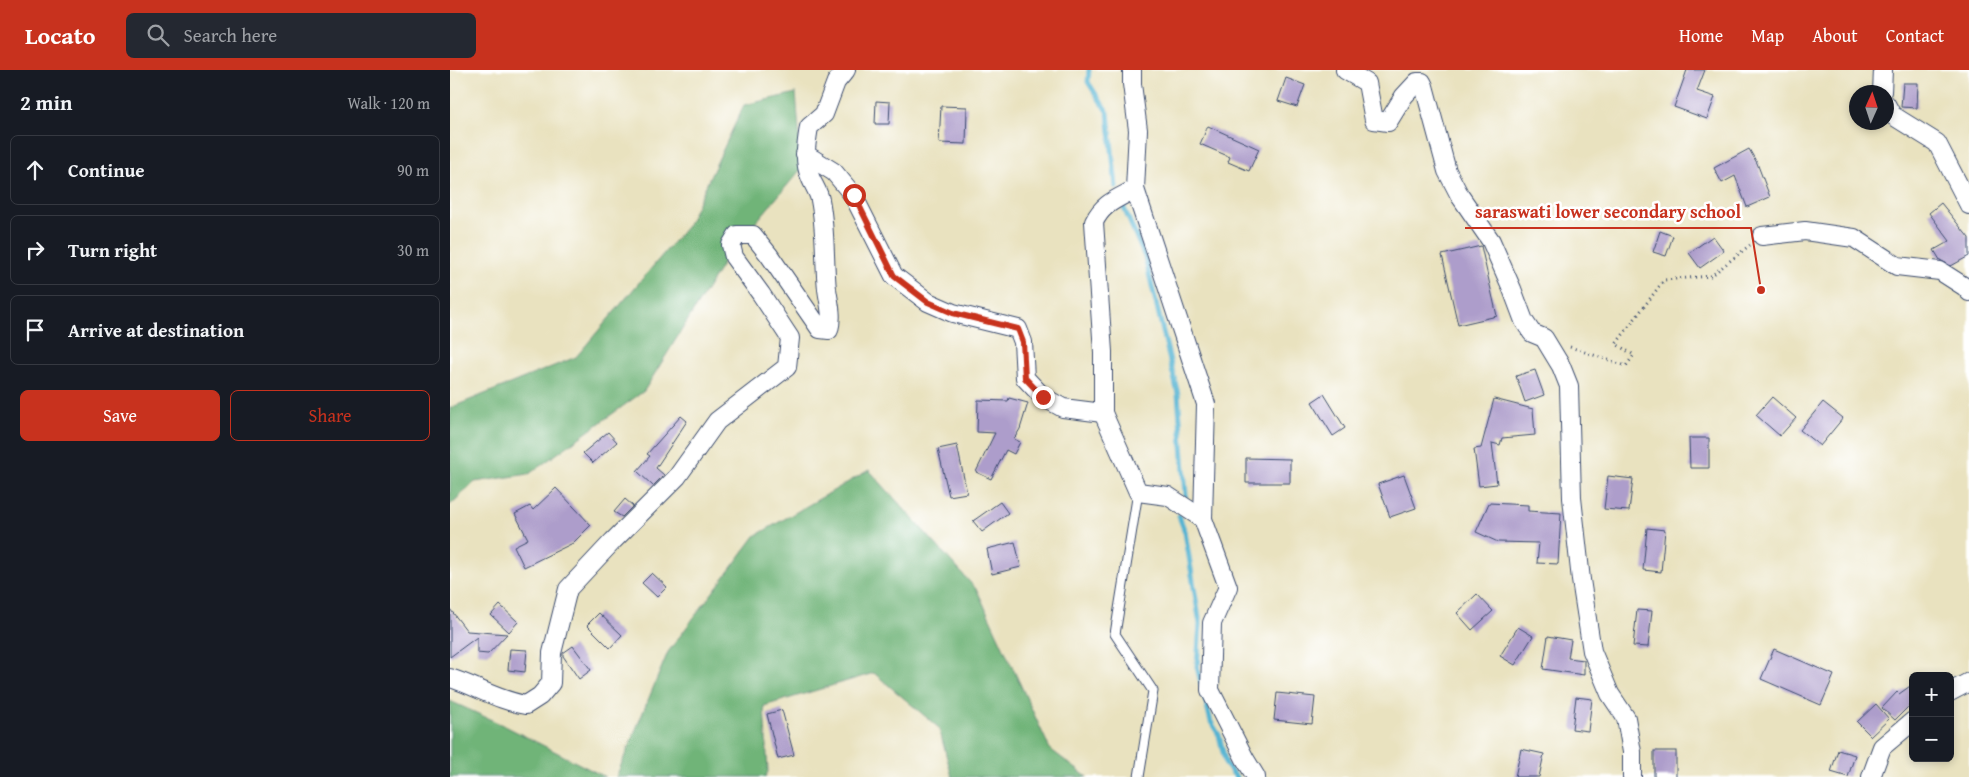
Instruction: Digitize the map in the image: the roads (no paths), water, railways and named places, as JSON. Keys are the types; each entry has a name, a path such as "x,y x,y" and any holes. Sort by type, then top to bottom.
{"street":[{"path":"450,678 508,703 526,705 540,696 551,683 552,653 568,589 677,477 717,421 787,366 790,338 734,256 731,245 737,235 753,235 820,329 829,330 832,314 827,288 826,242 820,198 810,178 805,154 809,127 824,114 836,82 846,70"},
{"path":"1132,70 1138,130 1135,189 1206,404 1203,519 1228,587 1212,623 1210,690 1256,777"},
{"path":"1345,70 1367,83 1374,120 1388,122 1411,87 1417,82 1422,82 1447,171 1460,196 1491,241 1524,322 1532,333 1544,338 1561,366 1568,386 1572,498 1581,580 1592,651 1610,694 1626,718 1632,752 1632,777"},
{"path":"1882,85 1883,70"},
{"path":"1894,116 1937,143 1969,205"},
{"path":"805,154 834,172 854,195 894,276 928,302 953,313 1018,329 1023,342 1025,378 1043,397 1063,408 1103,413"},
{"path":"1135,189 1108,203 1099,211 1094,222 1102,352 1103,413 1138,492 1168,496 1203,519"},
{"path":"1762,236 1805,231 1854,238 1897,266 1940,271 1965,287 1969,292"},
{"path":"1954,690 1969,682"},
{"path":"1871,777 1882,747 1909,724"}],"lane":[{"path":"1138,492 1115,634 1153,691 1139,777"}],"waterway":[{"path":"1089,70 1088,82 1108,113 1116,187"},
{"path":"1124,208 1145,257 1178,394 1186,495"},
{"path":"1179,516 1185,532 1200,624 1197,667 1211,722 1219,735 1226,765 1236,777"}],"place":[{"name":"saraswati lower secondary school","path":"1761,290"}]}
